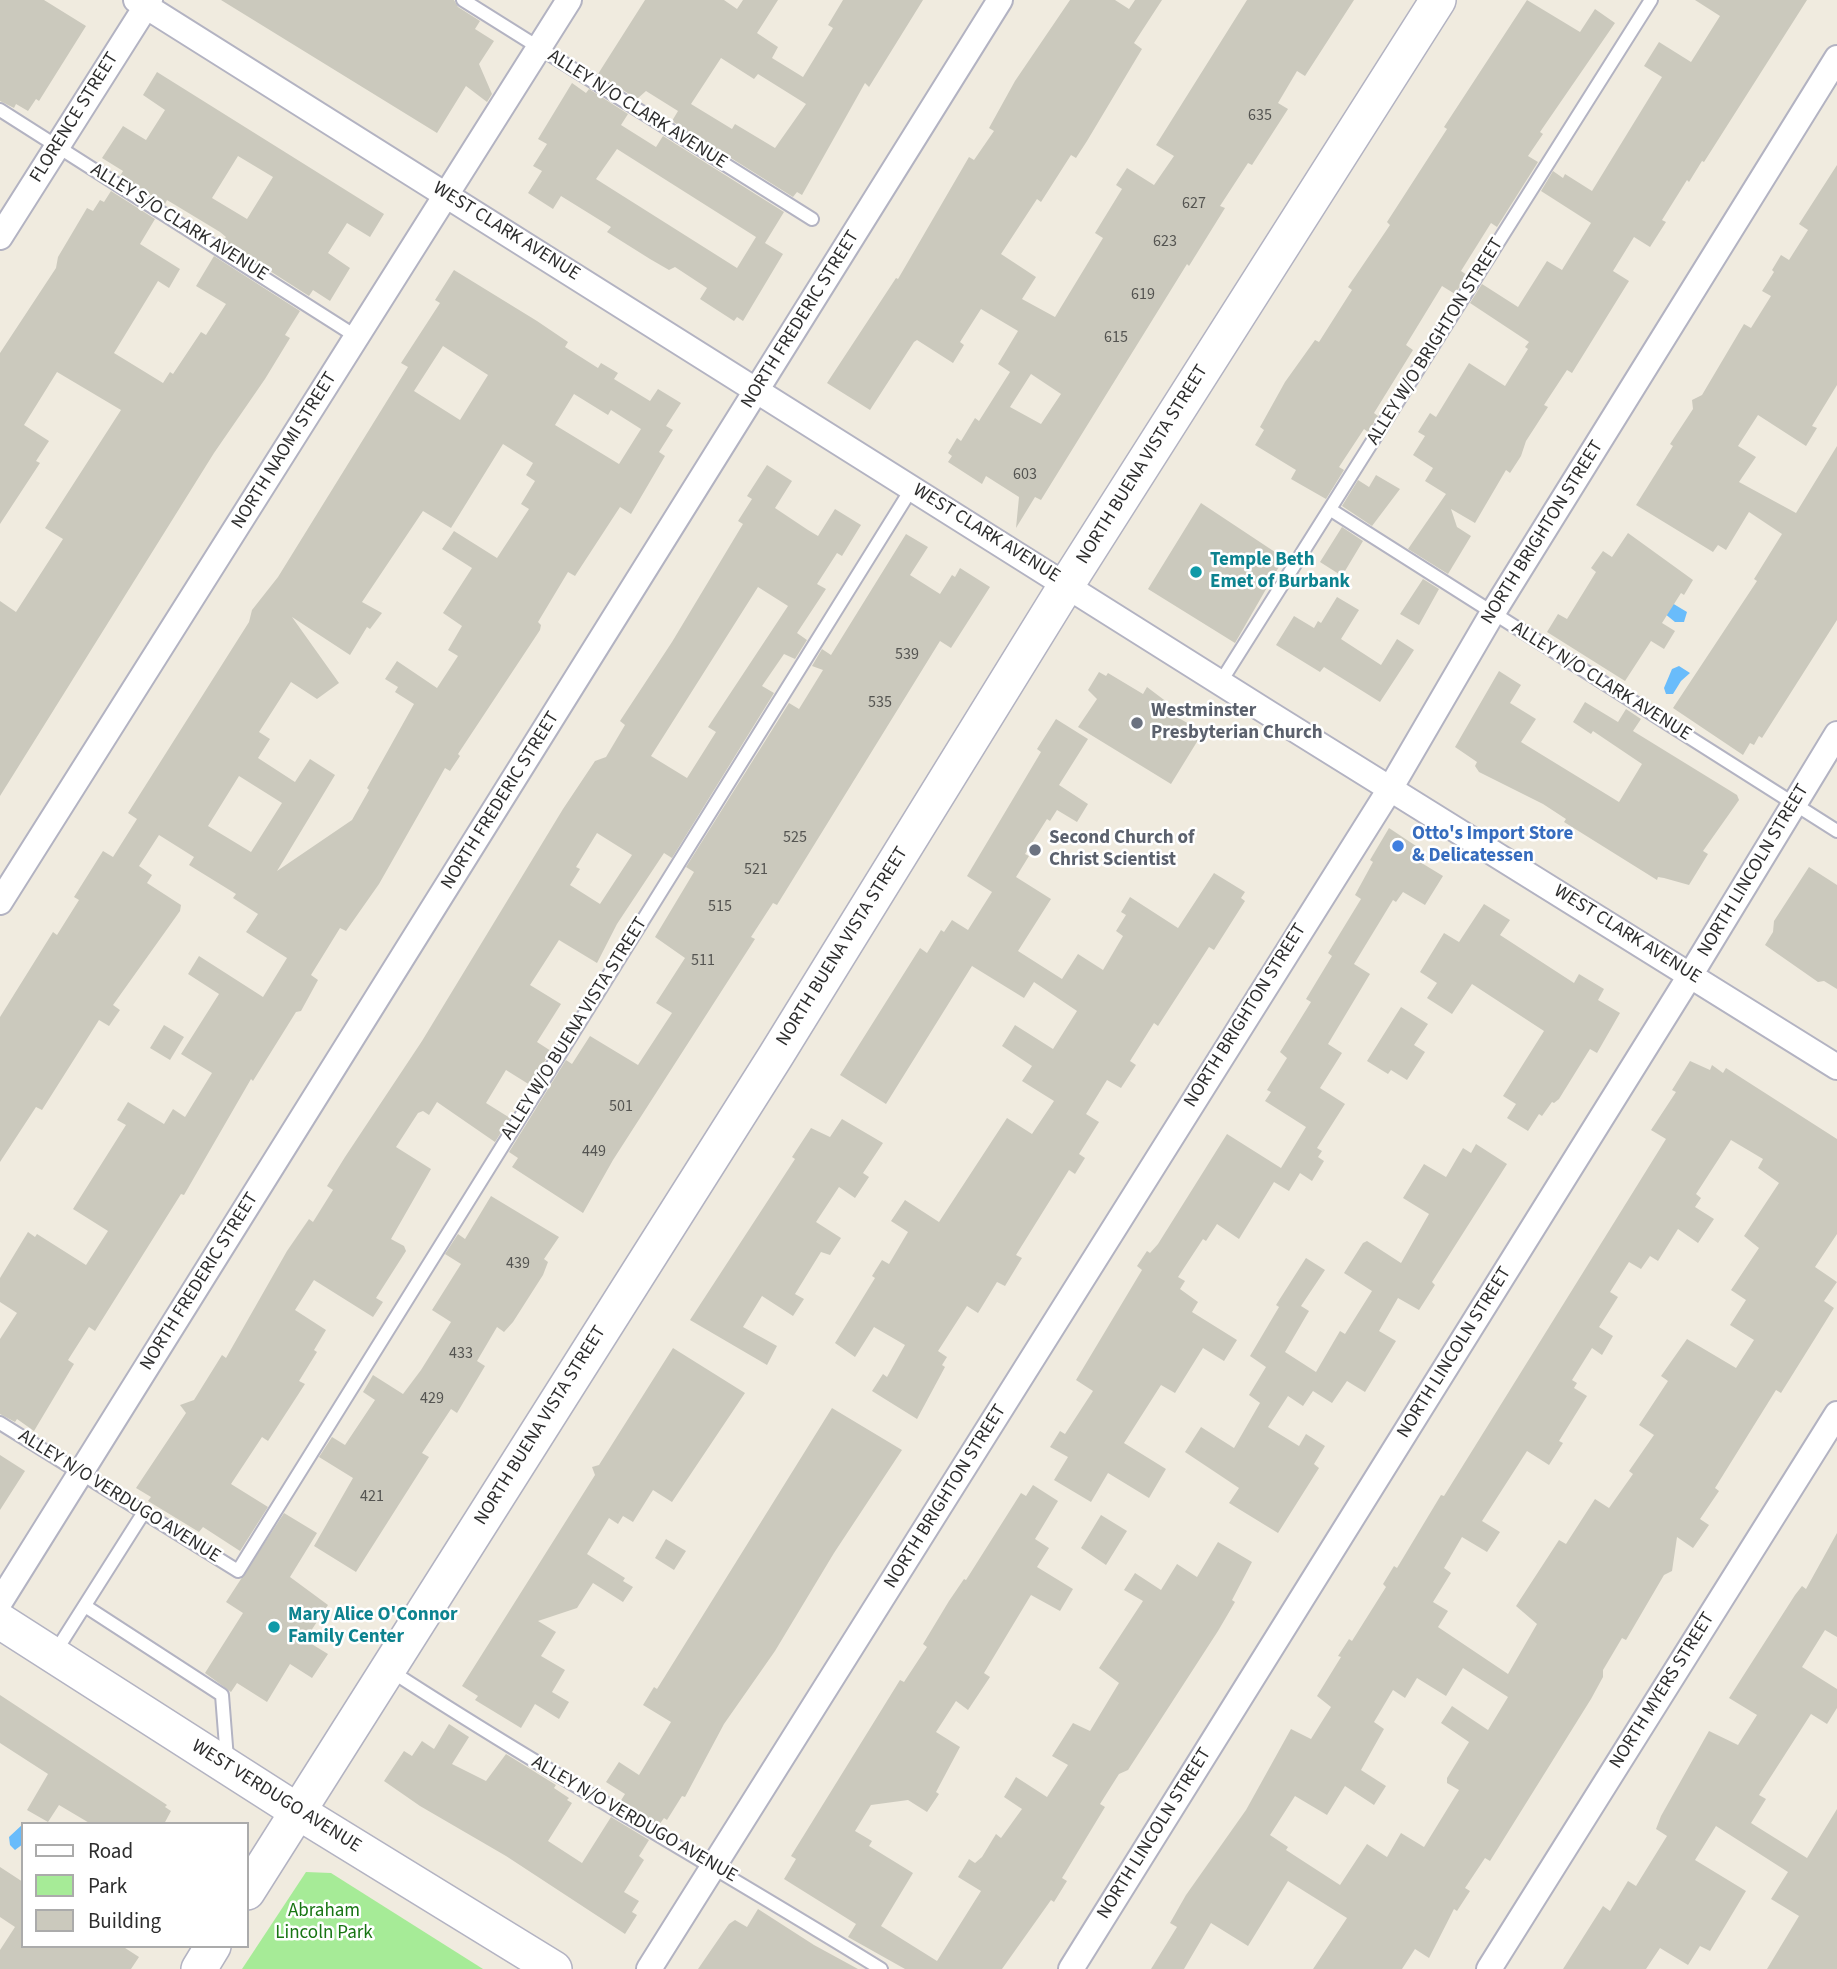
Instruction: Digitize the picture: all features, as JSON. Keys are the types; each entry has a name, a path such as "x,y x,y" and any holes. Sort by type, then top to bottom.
{"main road":[{"name":"NORTH BUENA VISTA STREET","path":"248,1890 775,1057 1067,584 1438,0"},
{"name":"WEST VERDUGO AVENUE","path":"0,1621 297,1811 554,1969"},
{"path":"199,1969 212,1948"}],"street":[{"name":"NORTH NAOMI STREET","path":"0,902 569,0"},
{"name":"NORTH FREDERIC STREET","path":"0,1602 1000,0"},
{"name":"WEST CLARK AVENUE","path":"144,2 1220,683 1837,1067"},
{"name":"FLORENCE STREET","path":"0,237 144,2"},
{"name":"NORTH BRIGHTON STREET","path":"649,1969 1390,789 1492,614 1837,58"},
{"name":"NORTH LINCOLN STREET","path":"1070,1969 1691,974 1837,734"},
{"name":"NORTH MYERS STREET","path":"1489,1969 1837,1414"}],"lane":[{"name":"ALLEY N/O CLARK AVENUE","path":"463,0 812,219"},
{"name":"ALLEY W/O BRIGHTON STREET","path":"1220,683 1651,0"},
{"name":"ALLEY S/O CLARK AVENUE","path":"0,110 358,337"},
{"name":"ALLEY W/O BUENA VISTA STREET","path":"238,1571 912,488"},
{"name":"ALLEY N/O CLARK AVENUE","path":"1331,510 1837,831"},
{"name":"ALLEY N/O VERDUGO AVENUE","path":"0,1423 238,1571"},
{"path":"54,1655 144,1512"},
{"path":"85,1606 222,1695 228,1767"},
{"name":"ALLEY N/O VERDUGO AVENUE","path":"387,1669 511,1749 716,1866 881,1969"}],"green space":[{"name":"Abraham Lincoln Park","path":"306,1872 331,1873 483,1969 242,1969"}],"water":[{"path":"1672,603 1687,612 1684,622 1675,622 1664,613"},
{"path":"1679,666 1690,673 1673,694 1666,694 1664,688 1672,669"},
{"path":"21,1826 21,1846 15,1850 10,1845 9,1837"}],"building":[{"path":"0,0 44,0 86,26 39,101 36,99 28,111 16,104 14,108 0,101"},
{"path":"221,0 454,0 458,7 480,21 475,29 494,41 479,64 492,94 487,102 466,86 437,133"},
{"path":"645,0 724,0 737,9 743,0 778,0 757,33 778,47 772,58 803,77 833,28 828,25 843,0 923,0 869,87 865,83 802,195 797,192 793,197 672,121 678,111 646,91 637,99 598,74","holes":["721,58 754,79 758,74 806,104 775,148 735,124 732,129 691,104"]},
{"path":"1070,0 1115,0 1129,9 1135,0 1162,0 1134,43 1142,49 1087,141 1076,158 1071,155 1041,202 1037,199 1001,254 1036,277 1022,299 1055,317 1103,238 1095,233 1122,189 1116,185 1127,168 1154,185 1174,156 1156,145 1247,0 1354,0 1305,76 1297,71 1278,103 1288,109 1252,165 1248,163 1220,206 1225,208 1189,266 1187,264 1041,500 1035,497 1016,528 1019,497 986,476 982,484 948,462 952,456 948,453 957,438 961,441 975,418 979,421 1010,372 998,364 1018,331 981,309 960,342 964,345 953,363 917,340 870,410 827,383 896,278 898,279 969,157 974,160 994,131 989,128 1015,81","holes":["1031,374 1061,394 1041,424 1010,407"]},
{"path":"1527,0 1580,32 1595,9 1615,23 1540,132 1543,134 1528,156 1538,162 1497,227 1491,223 1461,271 1467,275 1455,294 1442,286 1406,345 1413,350 1374,413 1378,416 1368,432 1364,429 1339,467 1344,470 1326,499 1291,479 1296,470 1255,445 1264,430 1260,427 1285,382 1315,340 1319,342 1352,290 1348,287 1390,225 1387,222 1447,129 1444,127"},
{"path":"1695,0 1807,0 1704,162 1702,161 1689,182 1687,180 1662,220 1666,222 1650,247 1634,237 1613,271 1629,281 1572,373 1567,370 1544,405 1548,407 1526,441 1521,456 1510,473 1506,470 1475,523 1451,509 1457,527 1471,536 1448,574 1408,549 1446,494 1425,481 1433,468 1413,455 1425,436 1418,432 1430,413 1436,417 1469,363 1505,386 1528,349 1525,347 1529,342 1470,303 1482,284 1518,307 1547,261 1562,270 1591,223 1541,191 1553,171 1563,178 1565,174 1592,191 1662,77 1644,66 1659,42 1691,62 1720,16"},
{"path":"157,72 384,214 370,237 347,223 328,253 350,268 330,301 313,290 309,296 223,241 226,237 220,232 167,200 165,204 120,176 123,171 102,158 123,126 146,140 165,110 143,95","holes":["238,156 273,177 247,219 212,198"]},
{"path":"572,83 586,93 589,89 628,114 621,125 656,147 663,136 784,212 765,243 783,254 743,321 737,317 734,321 700,299 707,288 675,267 669,270 607,232 611,227 561,196 553,209 528,193 542,171 533,166 547,144 538,139","holes":["617,149 756,237 737,268 596,179"]},
{"path":"1837,165 1837,385 1812,426 1817,428 1806,446 1758,415 1738,446 1756,457 1739,482 1796,513 1837,446 1837,620 1762,738 1759,736 1754,745 1750,743 1743,755 1673,708 1757,581 1754,579 1782,534 1749,512 1726,550 1718,545 1713,552 1636,505 1693,409 1692,400 1702,395 1744,324 1751,328 1771,296 1762,291 1774,272 1772,270 1781,255 1789,260 1808,230 1799,224"},
{"path":"111,191 155,219 140,244 180,269 169,288 158,281 114,353 163,383 170,372 173,374 201,332 206,335 226,304 196,286 214,256 300,311 285,335 290,338 265,379 214,453 0,796 0,601 16,612 63,539 45,528 121,410 57,372 24,425 49,441 36,461 40,463 0,524 0,353 56,268 58,257 87,208 93,211 100,200 104,202"},
{"path":"454,270 568,342 565,347 598,368 601,363 618,373 614,379 650,401 658,389 681,403 666,426 673,430 659,452 665,456 631,514 620,507 575,576 568,572 538,622 541,625 540,630 458,754 460,756 450,771 445,768 379,884 346,931 340,928 311,975 318,980 301,1011 296,1012 253,1081 251,1079 184,1195 181,1194 95,1331 89,1327 68,1360 74,1364 34,1431 17,1419 15,1422 0,1414 0,1339 17,1313 0,1302 0,1278 28,1232 35,1237 37,1234 86,1265 108,1231 73,1209 126,1125 117,1120 128,1102 164,1124 173,1109 185,1117 212,1073 181,1054 219,994 188,974 199,956 263,997 287,958 246,932 258,914 233,898 236,894 189,865 194,857 159,835 139,866 152,875 147,883 181,905 180,911 113,1005 120,1010 109,1026 99,1020 42,1110 36,1107 0,1162 0,1017 53,932 57,935 79,900 74,897 103,851 113,857 137,819 128,813 249,622 252,610 278,577 408,367 401,363 440,303 435,300","holes":["443,346 488,375 460,420 414,391","574,394 608,415 611,410 641,429 619,464 555,425","503,444 533,463 526,475 535,481 521,504 529,509 497,558 454,531 442,549 472,568 443,613 462,626 448,650 458,656 437,688 397,661 385,679 398,687 395,692 414,704 352,820 277,871 335,775 310,759 295,782 258,758 270,739 259,732 291,682 317,699 339,683 292,617 350,655 367,627 370,629 382,613 362,602 423,511 451,528","239,776 282,803 251,852 208,826"]},
{"path":"767,465 792,481 775,508 808,530 818,536 835,509 861,525 842,556 837,553 817,584 826,589 797,633 807,640 795,659 784,654 762,686 774,693 672,858 664,853 617,924 597,963 559,940 530,985 561,1004 537,1042 551,1051 530,1085 506,1070 486,1103 510,1118 495,1142 437,1102 429,1115 423,1111 418,1113 396,1147 431,1169 391,1239 404,1246 406,1251 376,1298 383,1302 373,1317 314,1280 295,1310 326,1330 314,1350 317,1352 299,1381 305,1384 268,1441 262,1437 231,1484 268,1507 240,1551 203,1527 199,1532 148,1501 151,1497 136,1488 186,1413 180,1405 194,1400 222,1355 226,1358 287,1251 309,1219 313,1222 333,1190 327,1186 422,1041 563,809 595,761 606,757 625,725 620,721 672,642 743,524 738,521 752,499 747,496","holes":["758,587 788,606 708,727 716,732 687,778 651,756","597,833 632,855 600,904 570,885 580,869 576,867"]},
{"path":"1376,475 1400,489 1372,526 1342,506 1358,480 1369,487"},
{"name":"Temple Beth Emet of Burbank","path":"1201,503 1284,558 1235,643 1148,589"},
{"path":"1342,527 1363,541 1342,576 1320,562"},
{"path":"1628,533 1693,580 1684,595 1681,593 1662,623 1675,631 1664,649 1651,641 1625,681 1547,632 1558,614 1567,619 1596,572 1591,568 1603,551 1612,557"},
{"path":"906,534 928,547 910,575 940,594 960,568 990,587 951,648 940,641 777,905 773,903 751,937 755,939 613,1160 583,1213 512,1167 518,1158 509,1152 566,1060 572,1064 590,1036 638,1065 672,1013 656,1003 685,958 655,937 694,872 686,867 789,703 799,709 823,670 812,666 822,649 831,655"},
{"path":"1423,579 1439,589 1419,625 1400,614"},
{"path":"1337,597 1359,610 1341,639 1381,665 1397,639 1414,650 1380,702 1324,667 1320,672 1276,645 1294,616 1314,628 1318,621 1321,623"},
{"path":"1499,671 1521,685 1510,703 1536,719 1521,742 1619,802 1642,764 1593,731 1591,734 1573,722 1585,702 1618,722 1626,709 1641,719 1633,731 1737,795 1739,800 1703,851 1708,854 1689,885 1658,877 1657,880 1564,822 1566,819 1543,804 1479,772 1475,766 1477,762 1455,747"},
{"name":"Westminster Presbyterian Church","path":"1099,672 1106,676 1108,673 1143,694 1147,687 1180,712 1177,717 1203,732 1171,784 1078,727 1097,699 1088,690"},
{"path":"1056,719 1088,739 1059,785 1088,804 1077,822 1057,810 1050,821 1047,819 1025,854 1029,856 1016,877 1051,899 1018,951 1062,979 1078,954 1103,970 1123,936 1116,931 1126,915 1121,912 1130,897 1178,928 1214,873 1245,892 1241,898 1245,901 1214,950 1209,947 1158,1026 1154,1023 1130,1061 1136,1065 1121,1088 1107,1080 1086,1114 1099,1122 1079,1154 1085,1158 1075,1174 1069,1170 1016,1255 1022,1258 1005,1286 997,1282 978,1313 967,1306 938,1351 947,1357 942,1365 945,1367 917,1419 872,1391 883,1374 887,1377 905,1345 874,1327 855,1357 835,1343 875,1278 872,1276 882,1260 889,1264 908,1232 891,1221 905,1200 939,1222 1007,1118 1032,1134 1054,1101 1022,1081 1032,1066 1002,1046 1015,1025 1053,1049 1077,1011 1034,982 1024,998 972,966 886,1104 840,1075 920,948 927,953 941,930 944,932 952,920 968,930 992,892 967,876 1041,752 1037,749"},
{"path":"1389,828 1416,846 1418,853 1415,859 1443,876 1425,905 1403,892 1396,902 1393,900 1354,964 1370,974 1328,1044 1342,1053 1320,1088 1345,1104 1317,1148 1322,1151 1318,1157 1324,1161 1312,1181 1300,1173 1289,1191 1274,1182 1239,1239 1217,1224 1206,1241 1203,1239 1178,1277 1185,1281 1180,1289 1198,1302 1192,1312 1237,1340 1224,1361 1203,1348 1175,1393 1161,1385 1124,1443 1166,1469 1149,1498 1108,1473 1091,1502 1054,1480 1068,1457 1050,1447 1060,1431 1065,1434 1093,1391 1076,1380 1142,1270 1137,1266 1147,1251 1150,1253 1158,1244 1227,1134 1281,1168 1306,1127 1265,1101 1271,1092 1267,1090 1287,1058 1280,1052 1311,1002 1306,999 1332,956 1328,953 1361,899 1355,895 1373,862 1370,860"},
{"path":"1809,867 1837,885 1837,989 1824,981 1818,982 1765,945 1773,932 1774,921"},
{"path":"1484,904 1510,920 1500,935 1574,983 1579,974 1604,989 1598,1000 1620,1013 1597,1053 1590,1049 1559,1099 1552,1102 1542,1116 1539,1114 1528,1131 1507,1118 1516,1104 1503,1096 1544,1031 1472,984 1452,1014 1427,998 1437,983 1420,972 1444,933 1459,942"},
{"path":"1401,1007 1428,1024 1414,1045 1425,1052 1407,1080 1391,1070 1388,1074 1367,1061"},
{"path":"164,1025 184,1037 170,1060 150,1048"},
{"path":"1690,1061 1710,1070 1712,1065 1723,1073 1726,1068 1837,1139 1837,1234 1815,1267 1837,1282 1824,1301 1834,1308 1781,1393 1776,1390 1715,1488 1719,1491 1700,1519 1709,1525 1693,1548 1677,1537 1672,1571 1664,1575 1626,1640 1622,1638 1603,1670 1603,1677 1591,1699 1490,1861 1485,1858 1465,1888 1470,1891 1457,1911 1454,1909 1429,1958 1415,1949 1402,1969 1313,1969 1347,1918 1288,1881 1248,1946 1211,1923 1184,1969 1151,1969 1177,1927 1170,1923 1186,1895 1246,1810 1291,1729 1311,1739 1331,1707 1317,1696 1341,1657 1338,1656 1349,1639 1352,1641 1386,1587 1383,1584 1394,1566 1397,1568 1441,1495 1444,1496 1666,1139 1651,1130 1676,1092 1672,1090","holes":["1731,1140 1763,1159 1758,1168 1779,1183 1744,1236 1759,1248 1731,1290 1746,1300 1730,1325 1754,1340 1736,1368 1687,1339 1661,1376 1668,1381 1639,1425 1654,1435 1629,1471 1633,1474 1609,1508 1595,1499 1566,1544 1559,1540 1516,1606 1537,1624 1508,1674 1438,1627 1448,1611 1433,1602 1451,1573 1444,1568 1462,1537 1487,1552 1500,1532 1482,1521 1527,1451 1549,1465 1563,1443 1559,1441 1587,1396 1574,1388 1577,1383 1572,1380 1592,1348 1602,1355 1613,1336 1599,1327 1618,1297 1610,1292 1629,1262 1641,1269 1650,1256 1658,1261 1678,1229 1698,1243 1714,1219 1695,1207 1701,1198 1696,1194","1463,1668 1508,1697 1488,1730 1452,1706 1441,1723 1469,1742 1447,1778 1447,1783 1459,1790 1424,1847 1401,1833 1387,1857 1367,1844 1340,1885 1286,1850 1288,1847 1270,1835 1295,1796 1327,1815 1345,1786 1374,1805 1386,1786 1361,1770 1384,1729 1374,1722 1393,1690 1405,1698 1417,1678 1446,1696"]},
{"path":"842,1119 883,1143 863,1173 869,1177 855,1198 839,1187 816,1222 841,1238 830,1255 821,1252 795,1294 804,1299 793,1316 762,1296 743,1327 777,1346 767,1365 690,1320 795,1159 792,1157 811,1128 830,1137"},
{"path":"1476,1144 1507,1164 1432,1282 1435,1285 1419,1310 1398,1298 1379,1331 1396,1341 1365,1392 1347,1381 1332,1403 1313,1391 1303,1406 1288,1396 1268,1427 1299,1446 1306,1434 1325,1446 1314,1464 1319,1468 1278,1533 1229,1503 1239,1488 1185,1452 1201,1427 1234,1448 1260,1403 1249,1395 1266,1367 1250,1356 1279,1307 1276,1305 1306,1258 1325,1270 1301,1306 1309,1311 1285,1352 1316,1372 1340,1331 1345,1334 1372,1291 1344,1273 1363,1243 1367,1241 1401,1263 1429,1214 1403,1198 1424,1164 1446,1177 1463,1148 1471,1153"},
{"path":"491,1196 559,1237 544,1259 548,1262 543,1275 513,1322 504,1332 497,1327 477,1361 485,1366 457,1413 451,1409 422,1453 429,1457 356,1572 314,1546 353,1478 319,1457 332,1437 345,1445 375,1400 363,1392 373,1375 403,1394 421,1370 451,1322 432,1310 461,1264 445,1254 458,1234 465,1239"},
{"path":"673,1348 745,1393 672,1502 653,1490 633,1522 623,1516 618,1524 609,1518 587,1554 625,1578 623,1581 633,1587 623,1602 593,1583 577,1608 538,1621 556,1632 541,1656 565,1670 552,1692 569,1702 559,1719 535,1704 521,1728 475,1700 478,1696 462,1686 595,1475 592,1467 599,1465"},
{"path":"832,1408 902,1450 834,1553 775,1651 724,1724 685,1797 682,1796 667,1820 664,1818 659,1825 620,1802 625,1794 606,1782 619,1762 639,1775 671,1722 643,1705 654,1687 657,1689"},
{"path":"0,1455 25,1471 0,1510"},
{"path":"1033,1485 1058,1501 1035,1539 1049,1548 1037,1567 1073,1589 1060,1611 1031,1595 984,1673 990,1677 968,1710 956,1701 936,1732 960,1747 936,1792 939,1794 927,1812 908,1800 871,1805 855,1831 872,1841 869,1846 913,1873 881,1926 937,1961 981,1891 958,1877 969,1859 975,1863 982,1857 996,1834 1001,1838 1022,1809 1004,1797 1016,1777 1047,1797 1068,1765 1052,1756 1073,1723 1090,1731 1119,1683 1099,1668 1143,1601 1124,1590 1135,1573 1161,1590 1177,1564 1197,1577 1218,1542 1252,1562 1232,1600 1235,1602 1218,1631 1128,1770 1119,1774 1100,1804 1105,1807 1062,1878 1067,1881 1002,1969 905,1969 848,1937 856,1924 784,1879 796,1859 791,1856 900,1680 904,1682 927,1647 923,1644 949,1601 964,1579 966,1580 1021,1493 1026,1496"},
{"name":"Mary Alice O'Connor Family Center","path":"284,1513 317,1533 290,1577 328,1605 305,1640 328,1654 312,1678 290,1664 267,1702 237,1683 231,1692 205,1673 243,1613 226,1602"},
{"path":"1101,1515 1127,1531 1106,1565 1081,1548"},
{"path":"1837,1533 1837,1637 1825,1630 1802,1667 1837,1689 1837,1708 1827,1724 1811,1714 1759,1795 1766,1799 1751,1823 1807,1858 1837,1809 1837,1969 1767,1969 1799,1916 1771,1899 1788,1872 1716,1826 1695,1860 1746,1891 1710,1951 1700,1946 1688,1965 1660,1948 1646,1969 1563,1969 1603,1906 1610,1911 1628,1881 1636,1886 1667,1836 1656,1829 1661,1816 1709,1731 1738,1745 1757,1715 1729,1698 1795,1595 1802,1586 1806,1589"},
{"path":"666,1539 686,1551 674,1570 655,1558"},
{"path":"0,1695 167,1805 165,1807 171,1811 165,1822 88,1822 59,1805 48,1822 27,1810 48,1774 0,1743"},
{"path":"449,1724 469,1737 452,1764 486,1781 506,1754 556,1785 554,1788 569,1798 567,1800 572,1803 548,1841 582,1863 611,1817 649,1840 639,1856 644,1860 624,1892 639,1901 632,1912 637,1915 625,1934 384,1781 404,1751 412,1756 422,1741 434,1749"},
{"path":"0,1867 21,1881 21,1948 125,1948 139,1957 131,1969 0,1969 0,1950 15,1927 0,1917"},
{"path":"758,1909 858,1969 698,1969 729,1924 735,1920 747,1927"}],"place":[{"name":"Temple Beth Emet of Burbank","path":"1196,572"},
{"name":"Westminster Presbyterian Church","path":"1137,723"},
{"name":"Otto's Import Store & Delicatessen","path":"1398,846"},
{"name":"Second Church of Christ Scientist","path":"1035,850"},
{"name":"Mary Alice O'Connor Family Center","path":"274,1627"}]}
